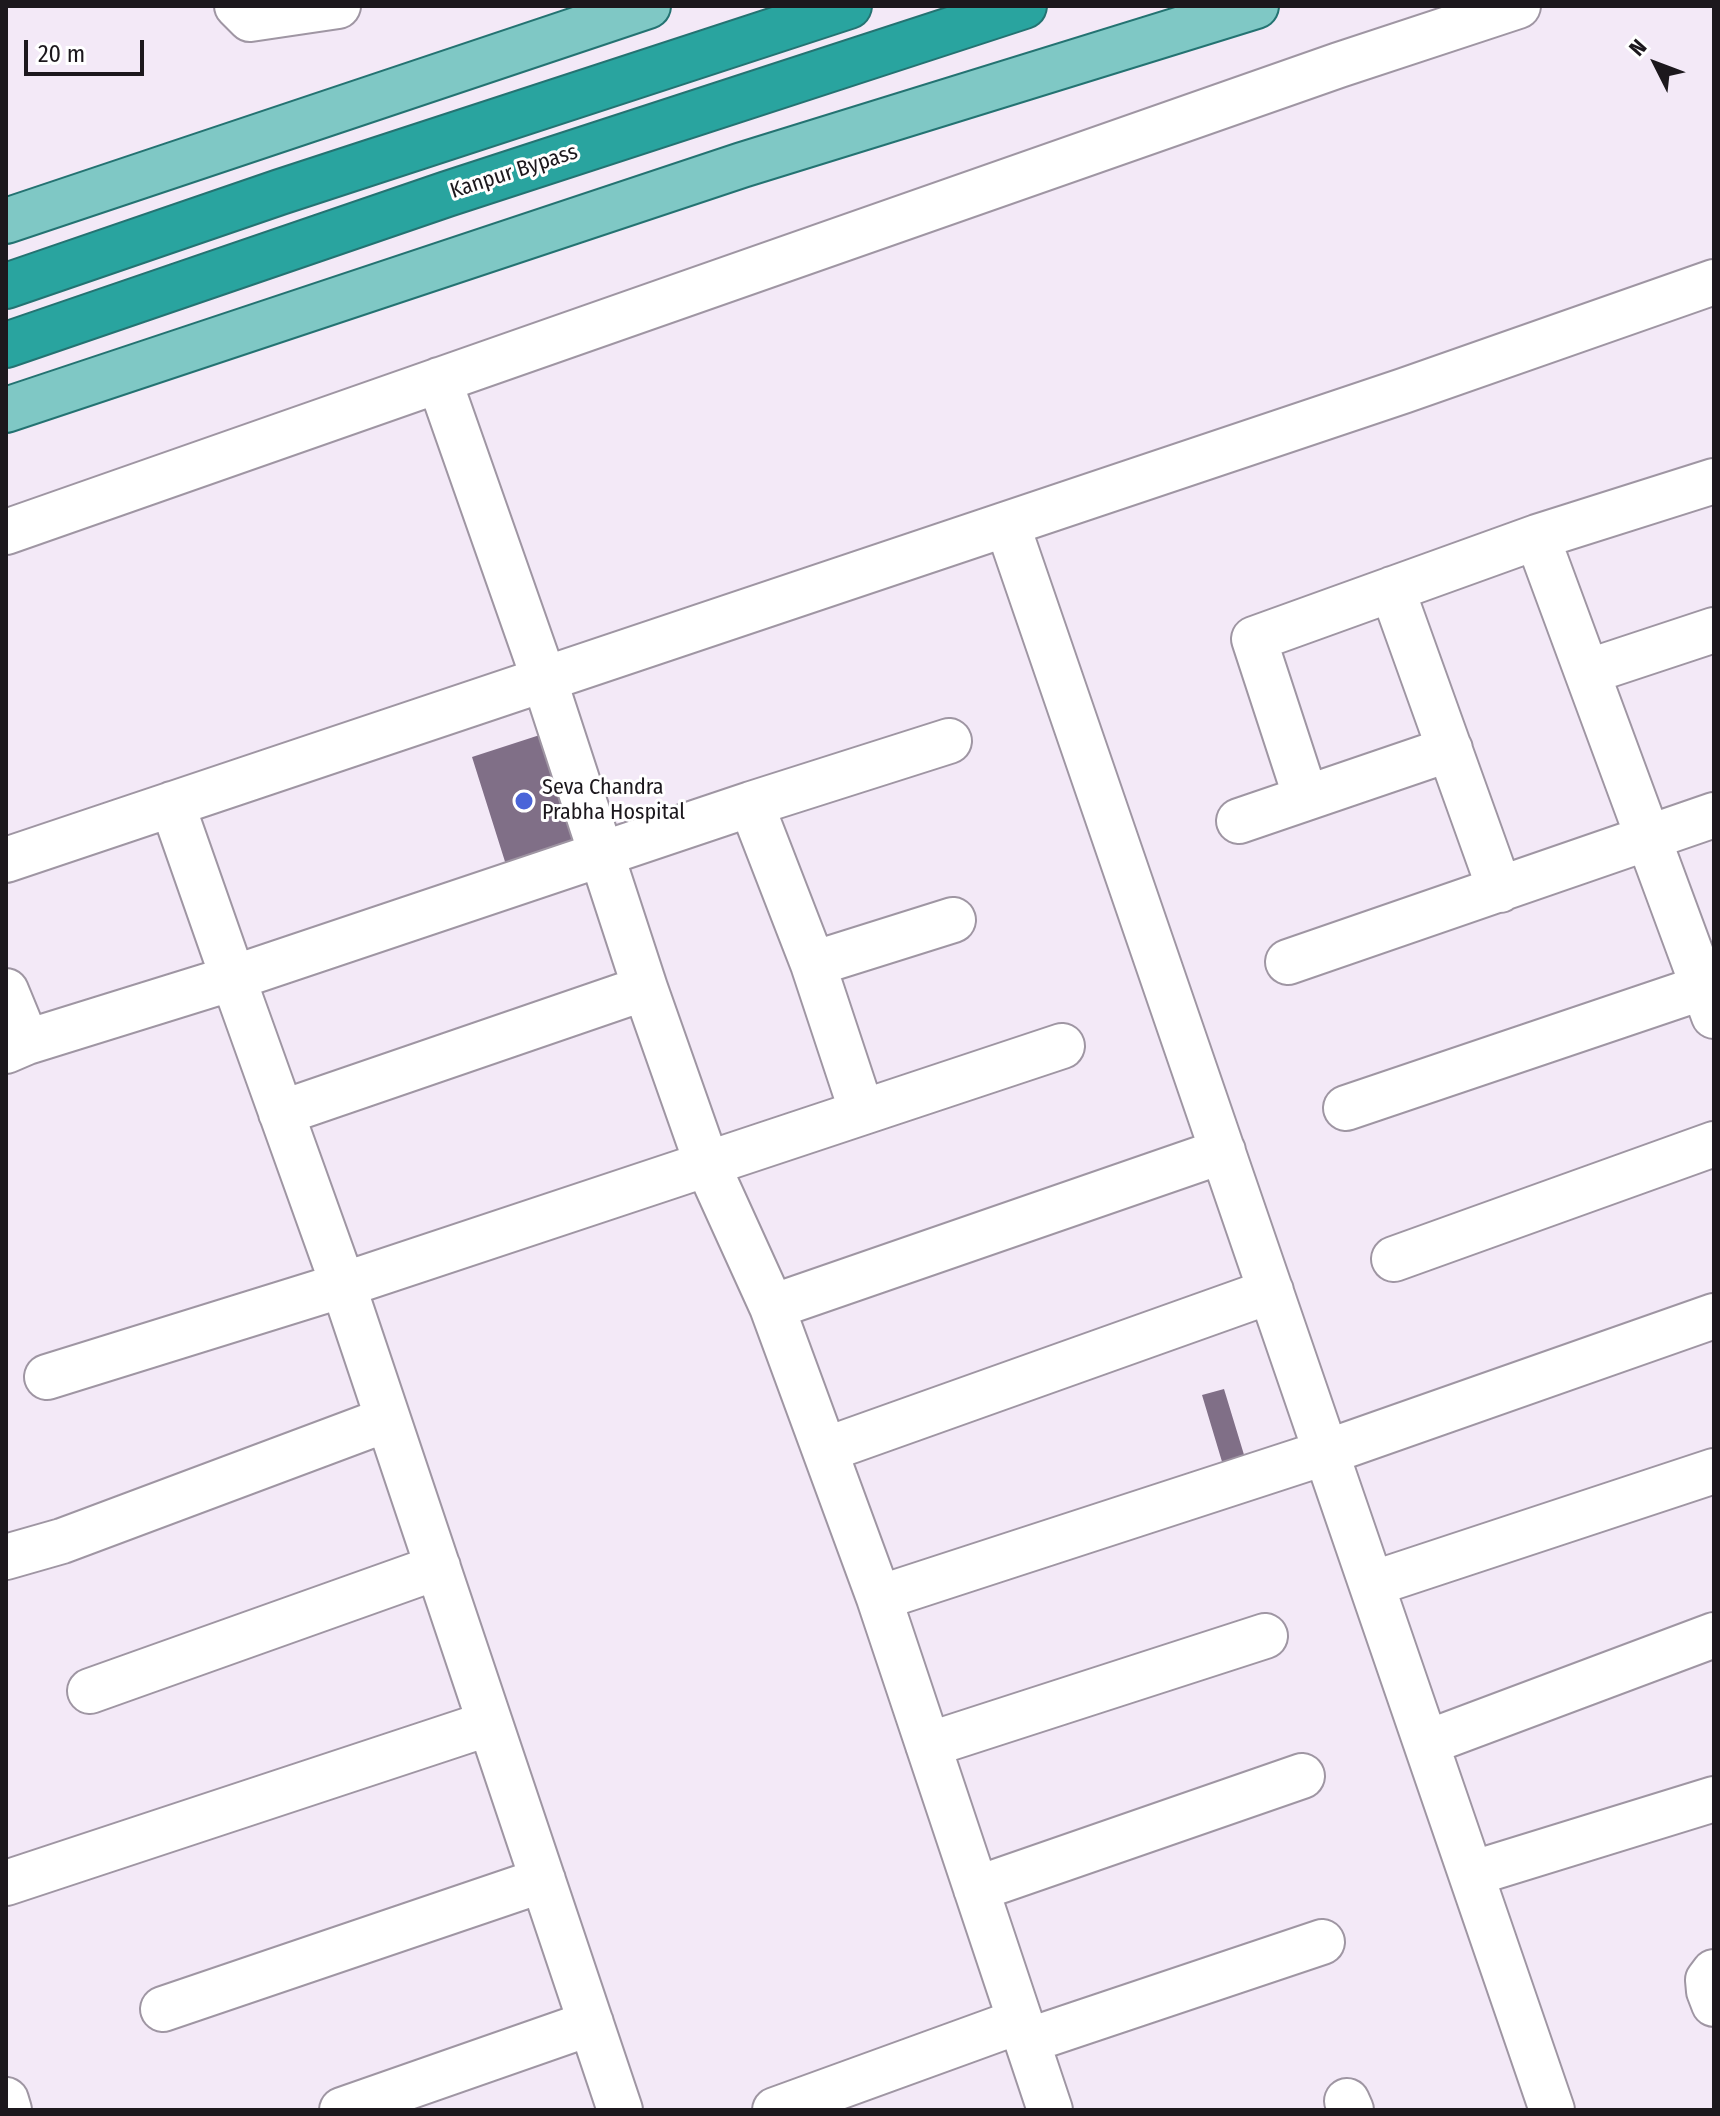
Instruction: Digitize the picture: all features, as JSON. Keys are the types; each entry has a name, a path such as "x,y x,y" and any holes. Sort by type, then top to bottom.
{"highway":[{"path":"6,286 280,192 849,6"},
{"name":"Kanpur Bypass","path":"6,345 447,194 1024,6"}],"main road":[{"path":"6,221 648,6"},
{"path":"6,410 742,165 1256,6"}],"street":[{"path":"237,6 250,19 338,6"},
{"path":"6,532 1339,65 1518,6"},
{"path":"6,860 1403,391 1714,282"},
{"path":"439,380 544,679 645,988 707,1164 772,1307 879,1598 1050,2110"},
{"path":"1306,798 1254,639 1537,537 1714,481"},
{"path":"1007,524 1552,2110"},
{"path":"1346,1108 1709,1002 1537,537"},
{"path":"1392,589 1500,890"},
{"path":"1587,672 1714,630"},
{"path":"6,991 16,1047 949,741"},
{"path":"1239,821 1450,749"},
{"path":"172,804 343,1285 620,2110"},
{"path":"751,804 813,964 862,1112"},
{"path":"1288,962 1714,815"},
{"path":"813,964 953,920"},
{"path":"281,1113 645,988"},
{"path":"47,1377 343,1285 1062,1046"},
{"path":"1394,1259 1714,1144"},
{"path":"772,1307 1223,1151"},
{"path":"825,1450 1271,1291"},
{"path":"879,1598 1327,1452 1714,1316"},
{"path":"6,1557 62,1541 388,1419"},
{"path":"1372,1584 1714,1471"},
{"path":"90,1691 438,1567"},
{"path":"1426,1743 1714,1635"},
{"path":"928,1745 1265,1636"},
{"path":"6,1883 490,1723"},
{"path":"976,1889 1302,1776"},
{"path":"1471,1874 1714,1799"},
{"path":"163,2009 543,1880"},
{"path":"775,2110 1024,2031 1322,1942"},
{"path":"1714,1972 1708,1980 1714,2004"},
{"path":"342,2110 591,2023"},
{"path":"6,2100 9,2110"}],"building":[{"path":"549,732 584,843 507,868 472,757"},
{"path":"1224,1389 1245,1458 1223,1465 1202,1395"}],"place":[{"name":"Seva Chandra Prabha Hospital","path":"524,801"}]}
